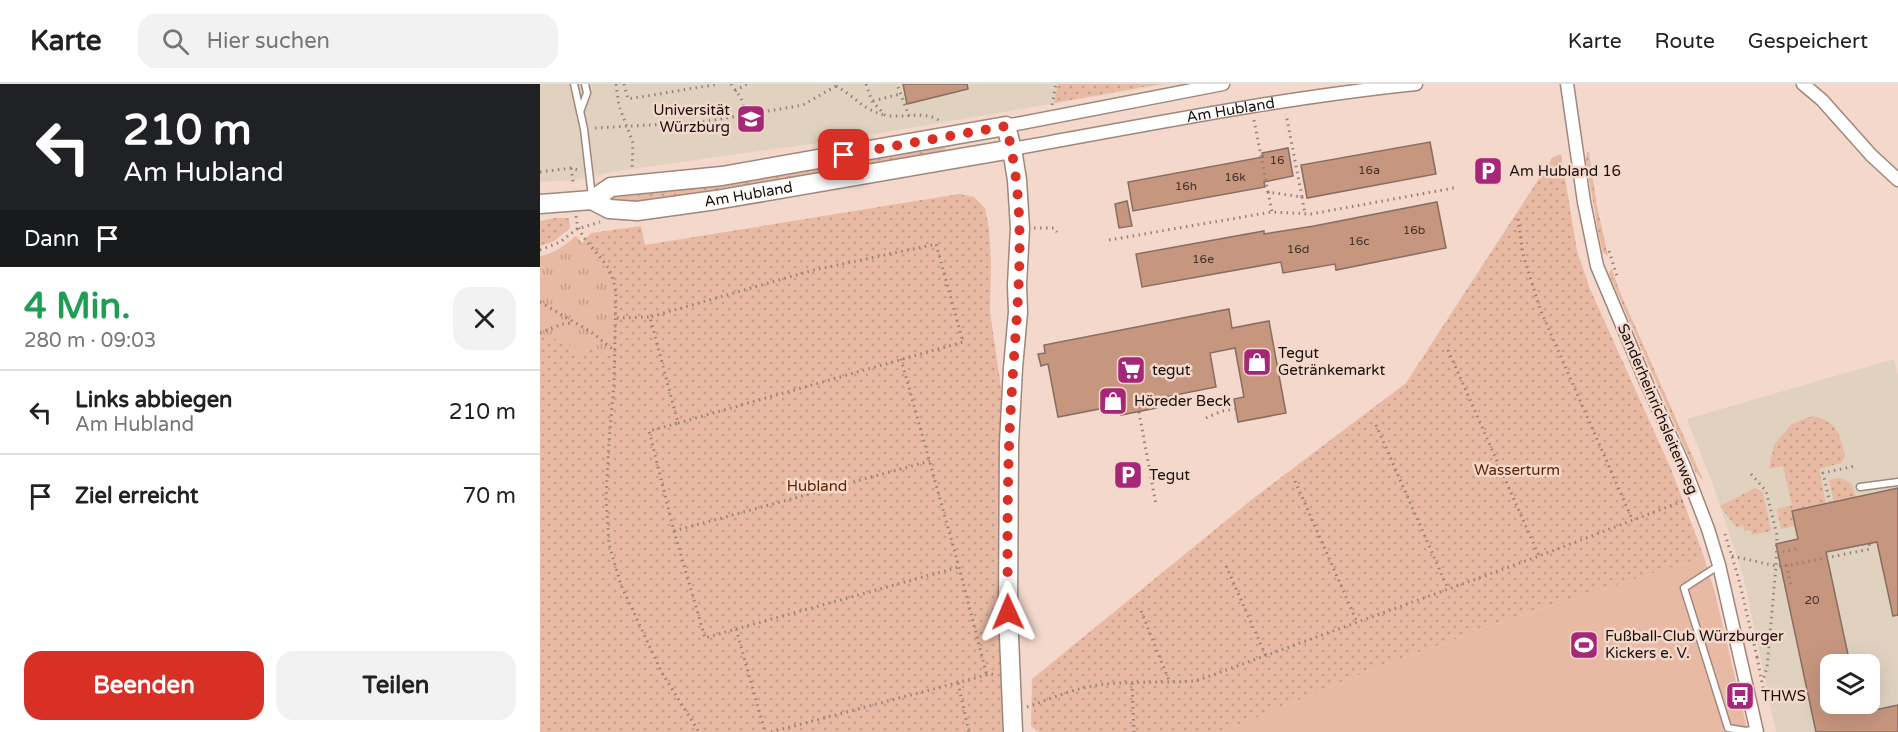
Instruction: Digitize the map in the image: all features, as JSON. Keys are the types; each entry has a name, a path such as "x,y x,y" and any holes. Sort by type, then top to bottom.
{"street":[{"name":"Am Hubland","path":"543,206 592,200 612,187 722,176 1006,126 1223,84"},
{"name":"Am Hubland","path":"592,200 609,209 637,211 716,200 1251,107 1351,87 1416,84"},
{"name":"Sanderheinrichsleitenweg","path":"1567,84 1584,202 1597,266 1696,496 1719,565 1757,730"},
{"path":"1803,84 1822,99 1871,155 1898,180"},
{"path":"1006,126 1017,180 1020,228 1018,312 1009,442 1007,602 1014,732"}],"lane":[{"path":"574,84 584,129 592,200"},
{"path":"580,112 587,93 585,84"},
{"path":"1860,487 1898,482"},
{"path":"1719,565 1684,588 1728,728 1757,730"}],"path":[{"path":"616,84 619,106 633,143 632,186"},
{"path":"624,84 628,99 719,84"},
{"path":"731,84 741,98 745,115"},
{"path":"735,91 747,84"},
{"path":"866,84 872,101 885,115"},
{"path":"1049,118 1056,84"},
{"path":"584,129 702,122 803,105 836,85 867,110 885,115 937,118 943,123 949,136"},
{"path":"898,87 909,116"},
{"path":"872,101 900,94"},
{"path":"1284,100 1305,215"},
{"path":"1251,107 1272,212"},
{"path":"571,168 573,182"},
{"path":"1109,240 1272,212 1305,215 1454,188"},
{"path":"1268,192 1302,197"},
{"path":"576,215 577,229 607,266 616,292 617,318 606,499 609,544 621,585 662,673 699,732"},
{"path":"1518,219 1523,254 1540,309 1632,519"},
{"path":"1040,228 1054,228 1057,232"},
{"path":"540,250 560,242 577,229"},
{"path":"617,318 650,316 814,270 936,244 963,342 649,431 674,531 705,638 960,567"},
{"path":"1608,248 1617,276"},
{"path":"540,302 591,332 615,351"},
{"path":"650,316 678,423"},
{"path":"540,333 562,324 576,323"},
{"path":"1448,350 1539,556"},
{"path":"901,359 960,567 987,676"},
{"path":"1206,418 1222,411 1236,409"},
{"path":"1139,411 1156,505"},
{"path":"1376,425 1448,589"},
{"path":"674,531 930,461"},
{"path":"1830,503 1823,473 1855,466"},
{"path":"1751,474 1766,491 1777,535 1767,668 1762,682"},
{"path":"1295,481 1357,622"},
{"path":"1013,712 1064,693 1106,684 1196,681 1696,496"},
{"path":"1725,532 1747,610 1757,657"},
{"path":"1732,556 1776,566 1787,566 1870,549 1869,543"},
{"path":"1777,552 1800,548"},
{"path":"1226,566 1266,656"},
{"path":"1787,566 1791,587"},
{"path":"1142,611 1170,683"},
{"path":"736,629 765,732"},
{"path":"771,732 990,674 1011,678"},
{"path":"958,683 969,732"},
{"path":"1132,683 1134,732"}],"shaded area":[{"name":"Universität Würzburg","path":"540,84 1168,84 840,140 617,171 574,180 540,182"},
{"path":"1894,359 1898,377 1898,732 1776,732 1743,575 1713,485 1687,419"}],"green space":[{"path":"1058,84 1159,84 1054,103"},
{"path":"944,142 946,153 700,194 609,203 608,195"},
{"path":"1587,152 1589,152 1597,206 1608,256 1603,253 1599,236 1586,161"},
{"name":"Wasserturm","path":"1561,154 1577,251 1590,289 1671,469 1704,557 1510,619 1371,670 1222,732 1038,732 1031,726 1032,679 1255,497 1406,383 1553,157"},
{"name":"Hubland","path":"959,194 974,197 985,208 989,229 990,312 1009,443 1013,732 540,732 540,338 543,335 608,353 603,268 582,243 591,233 641,226 645,245"},
{"path":"569,218 570,228 553,242 540,246 540,221"},
{"path":"576,236 594,256 608,278 612,295 609,353 590,349 582,354 560,340 543,336 540,338 540,256 555,251"},
{"path":"1611,269 1703,480 1695,471 1609,274"},
{"path":"1812,416 1832,425 1839,435 1845,456 1841,463 1819,469 1826,504 1792,511 1795,526 1781,529 1777,509 1792,505 1783,466 1769,469 1774,445 1792,424"},
{"path":"1838,478 1851,484 1856,497 1834,502 1829,480"},
{"path":"1755,488 1763,492 1771,531 1752,535 1751,530 1744,531 1743,526 1736,527 1720,506"},
{"name":"Fußball-Club Würzburger Kickers e. V.","path":"1704,557 1715,593 1748,732 1222,732 1371,670 1510,619"}],"building":[{"path":"903,84 967,84 968,89 907,104"},
{"path":"1430,142 1436,174 1307,198 1301,165"},
{"path":"1288,148 1293,176 1264,182 1265,187 1133,211 1128,182 1263,157 1262,153"},
{"path":"1127,201 1132,226 1119,228 1115,204"},
{"path":"1437,202 1446,248 1336,270 1335,264 1283,273 1281,262 1142,287 1136,254 1264,231 1264,234 1314,226"},
{"name":"tegut","path":"1229,309 1232,328 1269,321 1286,413 1238,422 1234,399 1244,397 1235,348 1210,353 1216,387 1155,399 1157,408 1121,415 1120,405 1058,417 1048,364 1041,366 1038,354 1045,353 1044,345"},
{"path":"1898,488 1898,615 1893,616 1877,542 1826,552 1848,654 1820,654 1820,714 1880,714 1880,709 1898,705 1898,732 1816,732 1776,544 1798,539 1792,511"}],"place":[{"name":"Universität Würzburg","path":"751,119"},
{"name":"Am Hubland 16","path":"1488,171"},
{"name":"Tegut Getränkemarkt","path":"1257,362"},
{"name":"tegut","path":"1131,370"},
{"name":"Höreder Beck","path":"1113,401"},
{"name":"Tegut","path":"1128,475"},
{"name":"Fußball-Club Würzburger Kickers e. V.","path":"1584,645"},
{"name":"THWS","path":"1740,696"}],"route":[{"path":"844,155 1006,126 1017,180 1020,228 1018,312 1009,442 1008,612"}]}
